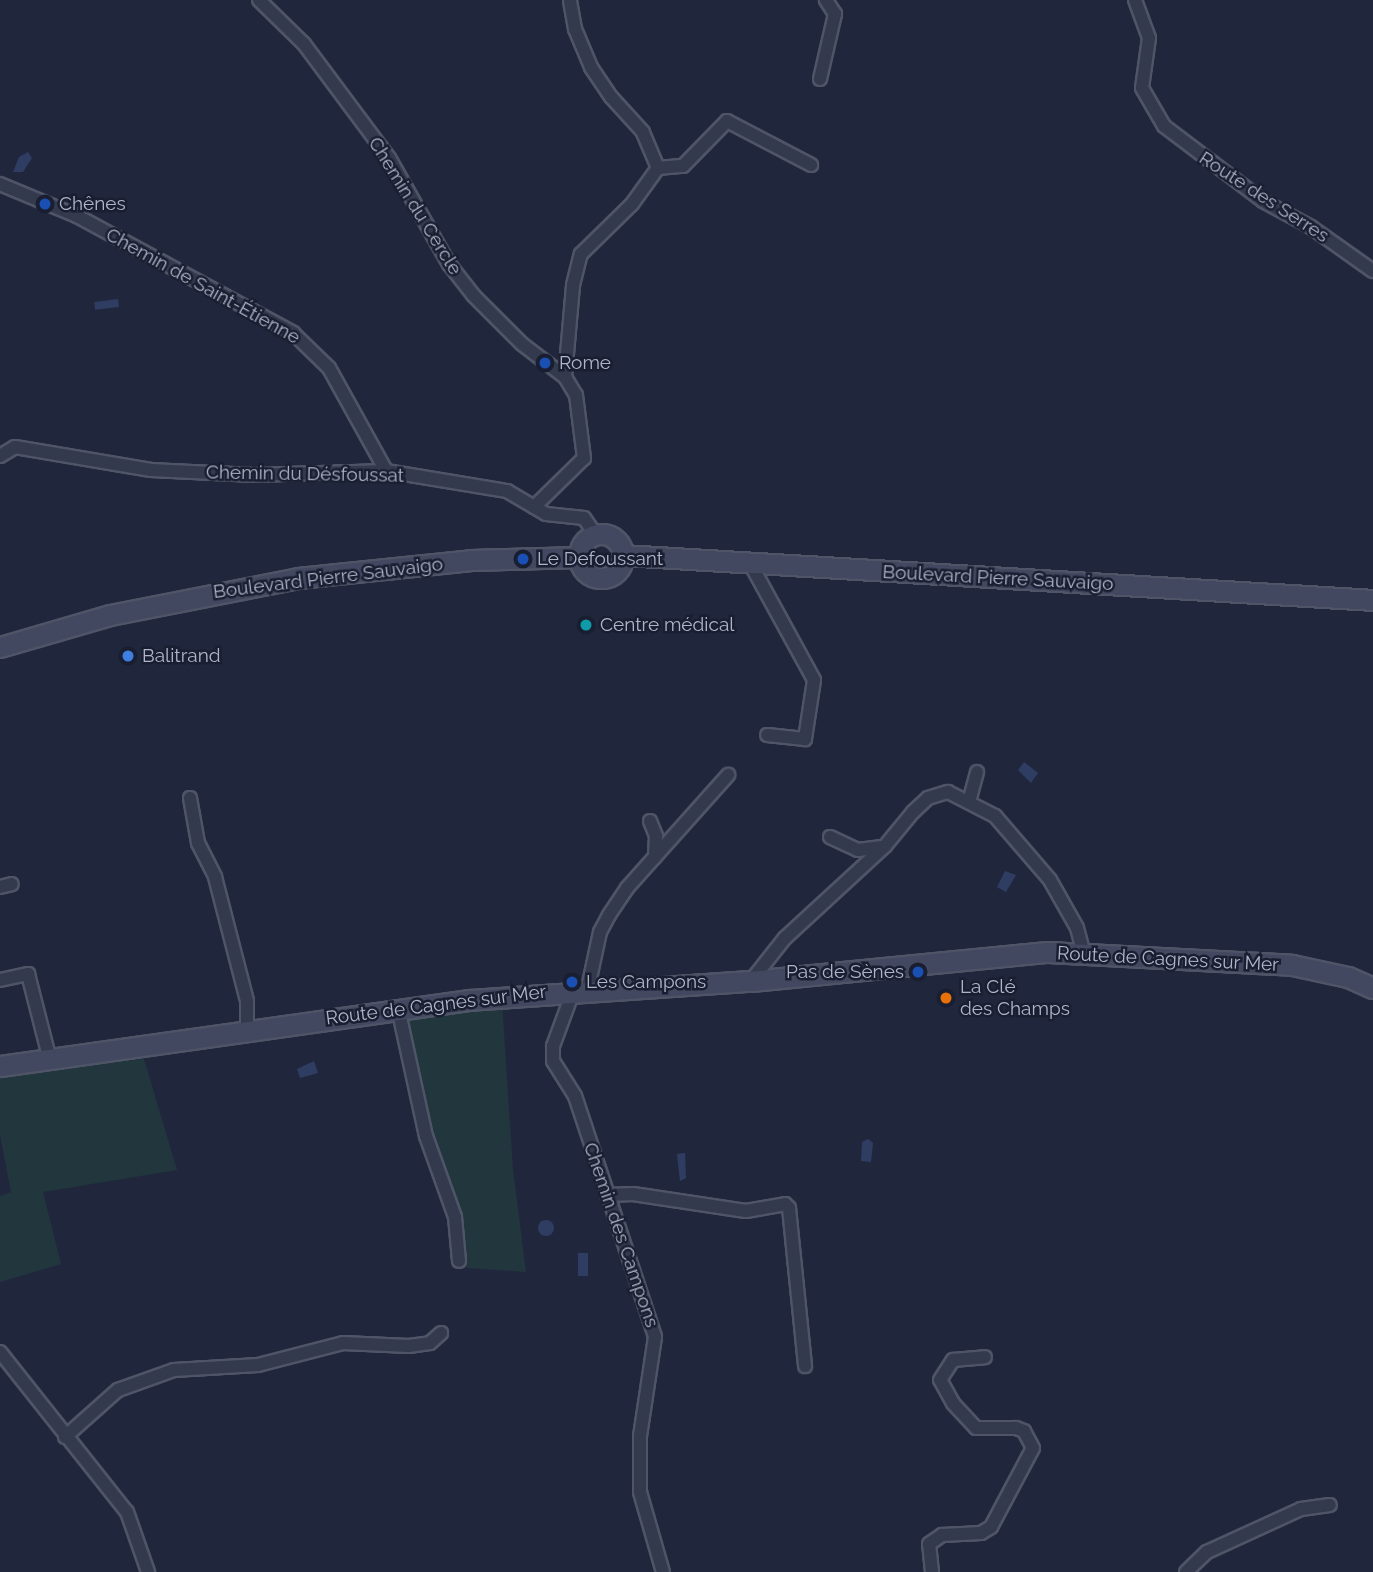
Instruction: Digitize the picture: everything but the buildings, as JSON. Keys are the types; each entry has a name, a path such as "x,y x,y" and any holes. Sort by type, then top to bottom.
{"main road":[{"path":"596,535 617,542 623,555 619,568 602,578 589,574 579,556 584,543 596,535"},
{"name":"Boulevard Pierre Sauvaigo","path":"623,555 1373,600"},
{"name":"Boulevard Pierre Sauvaigo","path":"0,646 110,615 298,578 471,560 579,556"},
{"name":"Route de Cagnes sur Mer","path":"0,1066 398,1008 581,989 751,981 1083,951 1292,965 1348,976 1373,988"}],"street":[{"name":"Chemin du Cercle","path":"259,0 303,44 389,158 449,264 473,295 522,344 565,377"},
{"path":"570,0 575,29 592,67 611,97 643,132 658,168"},
{"path":"820,79 835,14 827,0"},
{"name":"Route des Serres","path":"1135,0 1149,38 1142,88 1164,126 1263,201 1311,227 1373,271"},
{"path":"534,507 584,458 576,395 565,377 573,285 581,254 632,204 658,168 683,166 727,121 811,165"},
{"name":"Chemin de Saint-Étienne","path":"0,184 77,216 293,333 329,368 386,471"},
{"name":"Chemin du Désfoussat","path":"0,456 15,447 151,470 254,475 386,471 507,491 546,514 584,518 596,535"},
{"path":"750,563 814,680 805,739 767,735"},
{"path":"970,802 977,772"},
{"name":"Chemin des Campons","path":"663,1572 640,1492 640,1436 656,1337 575,1096 553,1061 553,1046 581,989 600,932 627,888 728,775"},
{"path":"751,981 785,938 885,846 928,799 948,792 995,816 1050,880 1077,928 1083,951"},
{"path":"190,798 198,843 215,877 247,1001 247,1030"},
{"path":"650,821 656,836 654,857"},
{"path":"830,837 858,850 885,846"},
{"path":"0,980 28,974 50,1060"},
{"path":"398,1008 426,1136 455,1217 459,1261"},
{"path":"607,1195 632,1194 746,1211 785,1204 789,1208 805,1366"},
{"path":"65,1437 118,1390 174,1370 258,1365 343,1343 409,1346 430,1343 441,1333"},
{"path":"0,1352 127,1512 148,1572"},
{"path":"932,1572 929,1544 942,1535 981,1533 991,1527 1033,1448 1024,1431 1016,1428 976,1428 953,1404 940,1380 953,1360 985,1357"},
{"path":"1186,1572 1208,1552 1301,1508 1330,1505"}],"shaded area":[{"path":"502,1003 513,1169 526,1272 467,1268 460,1215 419,1090 410,1032 409,1019 419,1014"},
{"path":"144,1059 177,1170 43,1192 61,1264 0,1282 0,1196 11,1192 0,1135 0,1075"}],"water":[{"path":"28,152 32,158 23,172 13,172 19,157"},
{"path":"118,299 119,307 95,310 94,302"},
{"path":"1024,762 1038,773 1031,783 1018,770"},
{"path":"1005,871 1016,875 1006,892 997,887"},
{"path":"314,1061 318,1073 300,1078 297,1069"},
{"path":"868,1139 873,1143 871,1162 861,1161 862,1142"},
{"path":"685,1153 686,1178 680,1181 677,1154"},
{"path":"546,1220 552,1222 552,1234 546,1236 540,1234 538,1228 540,1222"},
{"path":"578,1253 588,1253 588,1276 578,1276"}],"place":[{"name":"Chênes","path":"45,204"},
{"name":"Rome","path":"545,363"},
{"name":"Le Defoussant","path":"523,559"},
{"name":"Centre médical","path":"586,625"},
{"name":"Balitrand","path":"128,656"},
{"name":"Pas de Sènes","path":"918,972"},
{"name":"Les Campons","path":"572,982"},
{"name":"La Clé des Champs","path":"946,998"}]}
